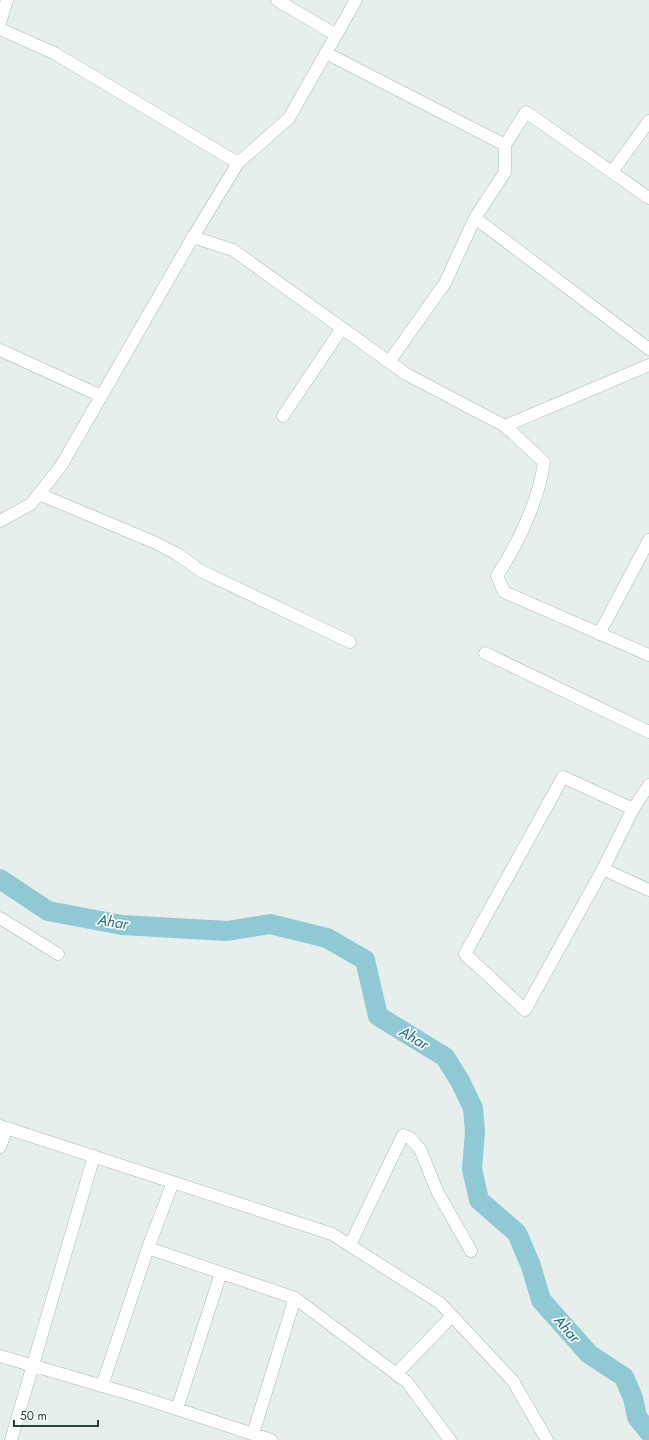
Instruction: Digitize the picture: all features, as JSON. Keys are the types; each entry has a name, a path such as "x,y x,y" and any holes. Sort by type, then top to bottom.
{"street":[{"path":"0,24 7,0"},
{"path":"277,0 336,35"},
{"path":"0,521 31,504 61,466 193,237 238,163 289,118 356,0"},
{"path":"0,29 54,53 238,163"},
{"path":"326,52 504,145"},
{"path":"389,362 445,283 475,218 505,172 504,145 526,112 649,198"},
{"path":"612,172 649,121"},
{"path":"475,218 649,349"},
{"path":"193,237 232,250 406,374 505,426 544,462 542,483 509,558 497,576 504,592 649,655"},
{"path":"283,416 342,328"},
{"path":"0,350 101,396"},
{"path":"505,426 649,365"},
{"path":"39,494 156,543 177,554 201,571 350,642"},
{"path":"599,634 649,540"},
{"path":"485,653 649,732"},
{"path":"640,806 563,777 465,954 525,1010 603,869 640,806 649,785"},
{"path":"603,869 649,890"},
{"path":"0,918 58,954"},
{"path":"0,1147 3,1127 332,1234 440,1303 513,1381 547,1440"},
{"path":"350,1245 403,1135 410,1138 420,1149 438,1193 471,1251"},
{"path":"14,1439 33,1366 94,1156"},
{"path":"102,1386 148,1248 173,1182"},
{"path":"148,1248 294,1298 407,1382 450,1440"},
{"path":"177,1409 221,1273"},
{"path":"253,1434 294,1298"},
{"path":"396,1374 452,1316"},
{"path":"0,1356 177,1409 271,1440"}],"waterway":[{"name":"Ahar","path":"0,879 48,911 122,925 227,931 270,924 327,938 365,960 378,1016 445,1057 460,1081 473,1108 475,1131 472,1169 479,1200 517,1233 531,1266 541,1300 589,1354 624,1377 633,1398 637,1417 649,1432"}]}
